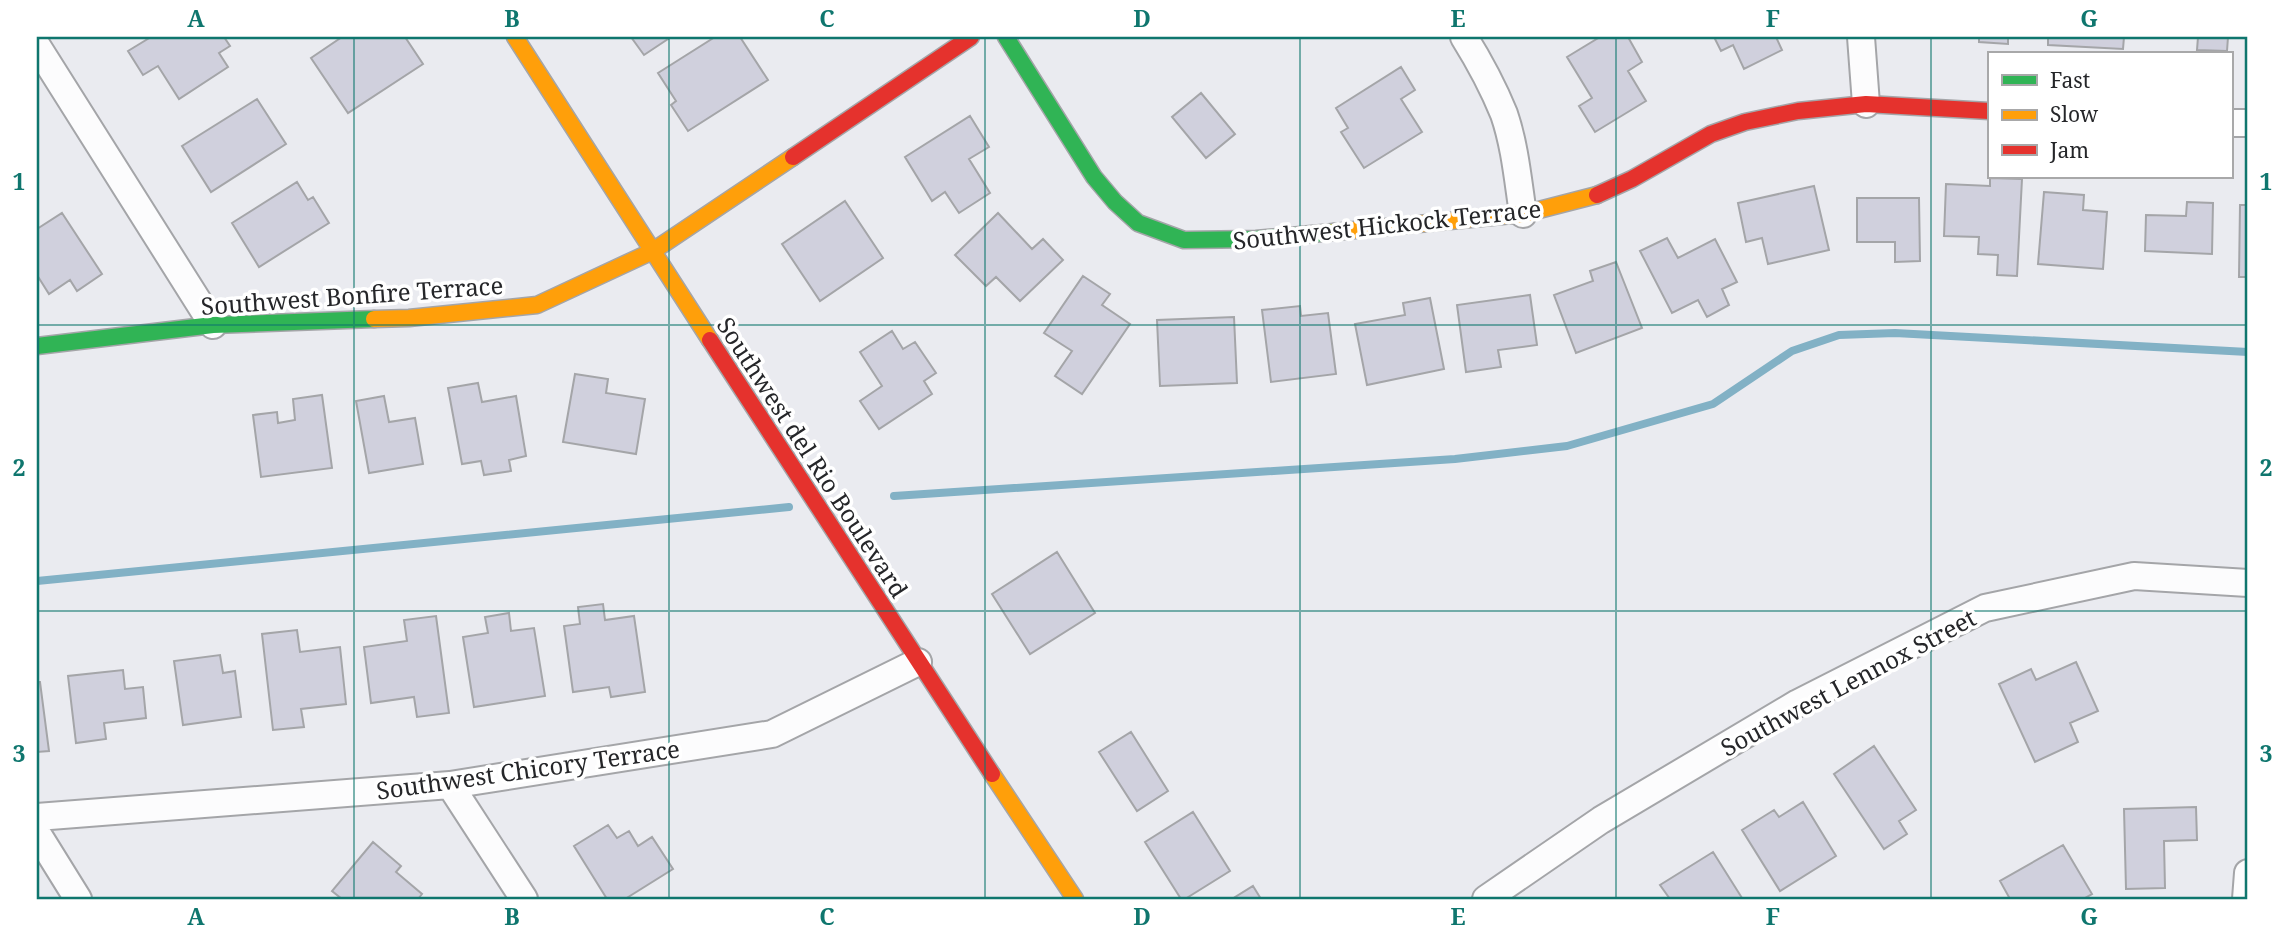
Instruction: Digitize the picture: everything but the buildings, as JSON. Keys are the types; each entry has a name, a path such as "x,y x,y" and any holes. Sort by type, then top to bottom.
{"street":[{"name":"Southwest del Rio Boulevard","path":"515,37 918,662 1075,899"},
{"name":"Southwest Bonfire Terrace","path":"37,346 213,325 409,318 537,305 653,251 971,37"},
{"name":"Southwest Hickock Terrace","path":"1006,37 1094,177 1115,202 1138,223 1184,240 1256,239 1523,215 1594,197 1632,180 1711,134 1745,122 1798,111 1866,104 1988,111"},
{"path":"1464,37 1492,87 1504,116 1515,155 1523,215"},
{"path":"1861,37 1866,104"},
{"path":"37,46 213,325"},
{"name":"Southwest Lennox Street","path":"1486,899 1601,820 1798,703 1985,608 2134,576 2248,583"},
{"name":"Southwest Chicory Terrace","path":"37,817 450,785 772,734 918,662"},
{"path":"450,785 523,899"},
{"path":"37,833 78,899"},
{"path":"2246,899 2248,873"}],"waterway":[{"path":"894,496 1455,459 1567,446 1713,404 1792,351 1839,335 1895,333 2248,352"},
{"path":"37,581 789,507"}],"traffic: fast":[{"path":"1006,37 1094,177 1115,202 1138,223 1184,240 1256,239 1334,232"},
{"path":"37,346 213,325 374,319"}],"traffic: slow":[{"path":"515,37 710,340"},
{"path":"374,319 537,305 653,251 793,157"},
{"path":"1334,232 1523,214 1597,195"},
{"path":"992,774 1075,899"}],"traffic: jam":[{"path":"793,157 971,37"},
{"path":"1597,195 1632,179 1711,134 1745,122 1798,111 1866,104 1988,111"},
{"path":"710,340 992,774"}]}
